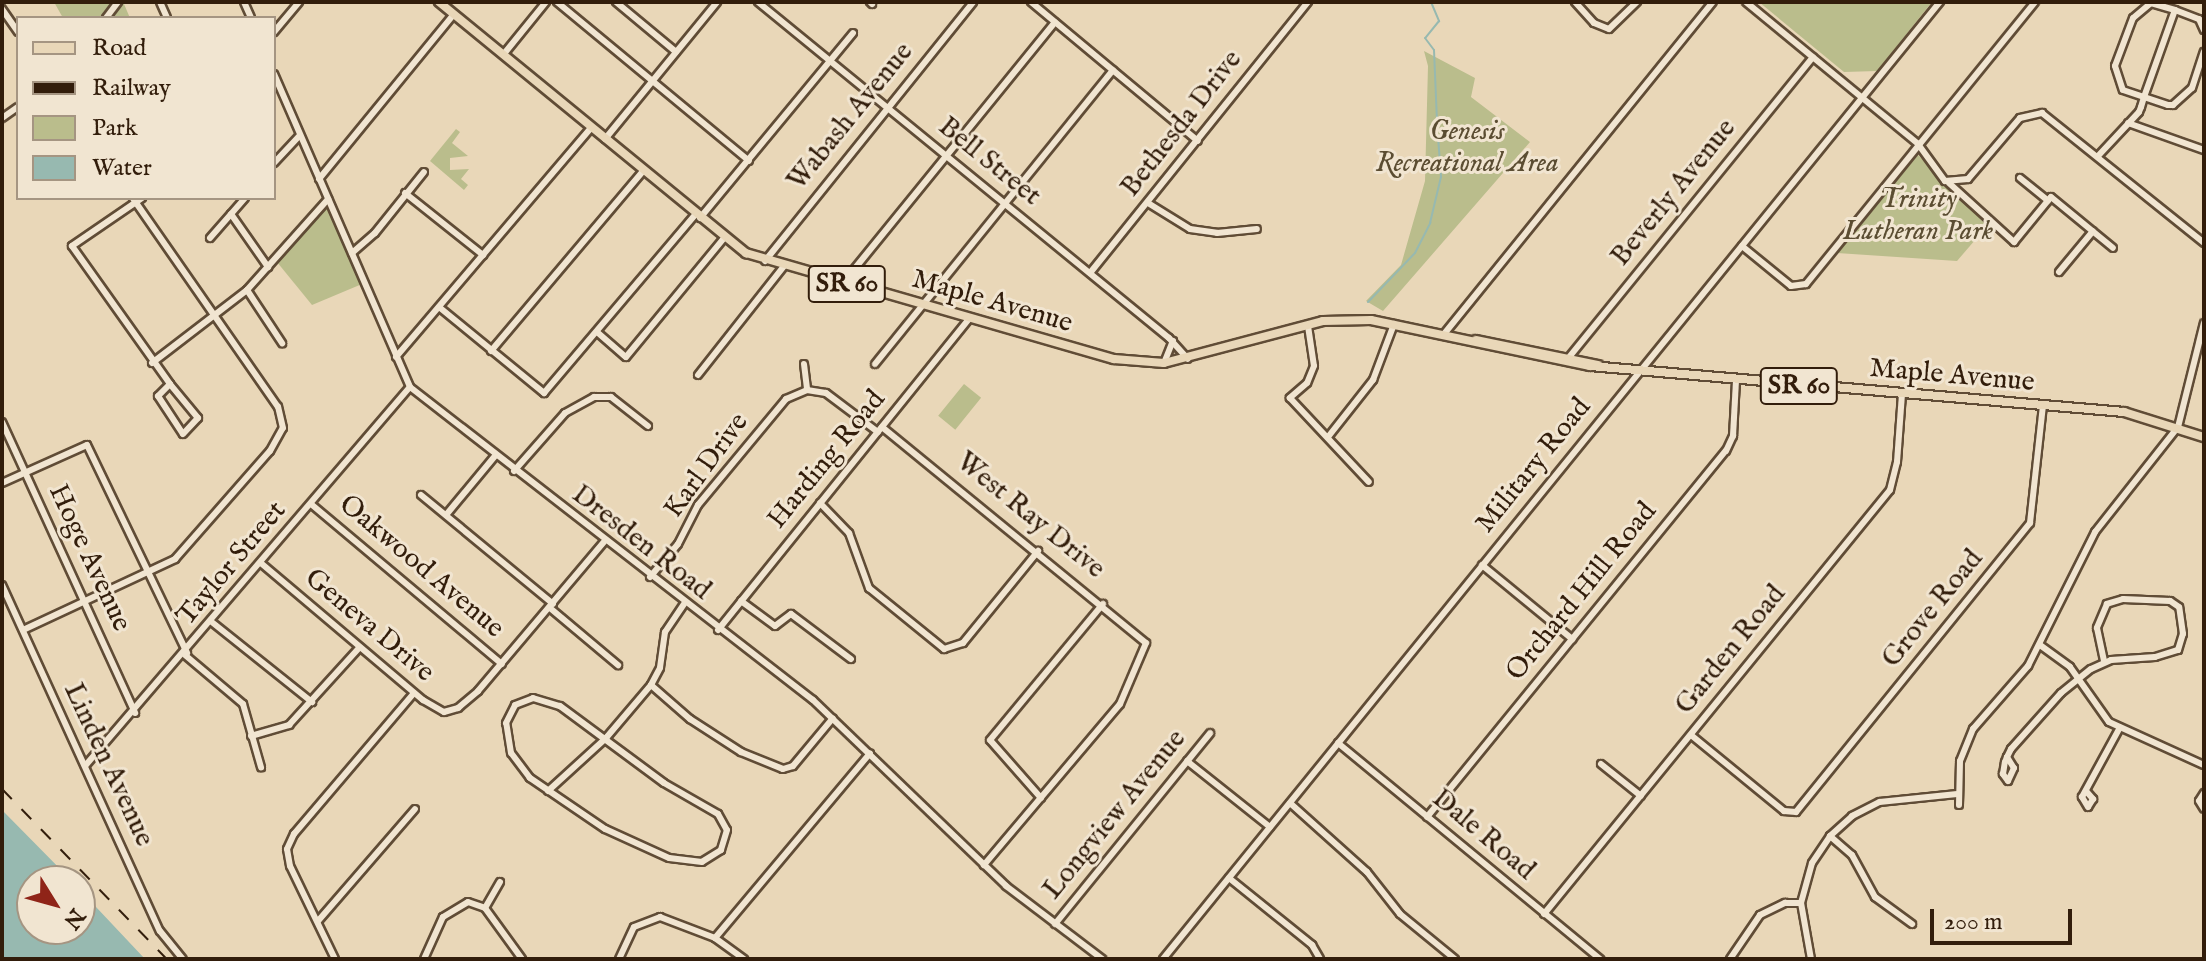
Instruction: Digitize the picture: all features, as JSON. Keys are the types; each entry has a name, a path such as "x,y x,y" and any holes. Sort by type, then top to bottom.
{"main road":[{"name":"Maple Avenue","path":"439,2 724,238 765,261 1114,359 1164,363 1188,359 1343,319 1394,324 1570,356 1598,365"},
{"name":"Maple Avenue","path":"1476,340 1639,373 2129,413 2204,437"}],"street":[{"path":"276,30 299,2"},
{"path":"503,55 546,2"},
{"path":"557,2 749,161"},
{"path":"616,2 676,52"},
{"path":"605,139 717,2"},
{"name":"Bell Street","path":"758,2 1173,341 1188,359"},
{"name":"Wabash Avenue","path":"765,261 973,2"},
{"path":"1031,2 1198,141"},
{"path":"1041,10 1048,2"},
{"name":"Bethesda Drive","path":"1090,273 1308,2"},
{"path":"1575,2 1597,25 1609,29 1637,2"},
{"path":"1444,334 1713,2"},
{"path":"1746,2 1918,144 1934,171 2014,242 2051,197 2113,248"},
{"name":"Military Road","path":"1163,959 1940,2"},
{"path":"1742,246 1791,286 1806,284 2035,2"},
{"path":"2204,30 2199,19 2151,3 2133,18 2115,66 2123,90 2168,105 2183,98 2192,88 2204,52"},
{"path":"2,9 16,29"},
{"path":"2098,156 2128,123 2144,97 2175,10"},
{"path":"319,179 454,14"},
{"path":"843,283 1055,22"},
{"path":"439,307 544,393 749,161 853,33"},
{"name":"Beverly Avenue","path":"1570,356 1813,57"},
{"path":"875,364 1113,70"},
{"name":"Dresden Road","path":"276,79 410,387 604,542 833,718 984,865 1102,959"},
{"path":"1949,183 1968,179 2016,121 2031,113 2050,116 2204,243"},
{"path":"2128,123 2204,150"},
{"path":"396,357 591,128"},
{"path":"276,161 299,136"},
{"path":"491,351 643,171"},
{"path":"352,253 375,233 424,172"},
{"path":"2020,178 2048,201"},
{"path":"405,193 483,255"},
{"path":"152,363 247,290 328,199"},
{"path":"136,200 72,246 152,363 170,384 198,418 183,434 158,396 170,384"},
{"path":"23,630 146,574 192,544 270,451 283,428 278,407 138,200"},
{"path":"210,238 243,200"},
{"path":"1148,203 1183,227 1217,233 1257,229"},
{"path":"231,214 268,267"},
{"path":"2059,272 2093,231"},
{"path":"597,332 626,357 724,238"},
{"path":"698,375 784,266"},
{"path":"247,290 282,343"},
{"name":"Harding Road","path":"718,630 970,318"},
{"path":"1382,322 1387,335"},
{"path":"1959,805 1960,761 1973,729 2023,673 2040,645 2095,532 2178,427 2204,323"},
{"path":"1328,437 1373,380 1387,335 1394,324"},
{"path":"1308,326 1314,366 1307,383 1290,398 1369,482"},
{"path":"1164,363 1173,341"},
{"path":"804,364 807,390 835,398 880,429"},
{"name":"Orchard Hill Road","path":"1427,817 1730,444 1736,381"},
{"name":"Taylor Street","path":"85,766 213,623 410,387"},
{"name":"Karl Drive","path":"650,577 678,544 694,510 773,412 786,399 807,390"},
{"name":"Garden Road","path":"1544,914 1891,488 1902,394"},
{"path":"514,471 565,413 594,397 611,397 648,426"},
{"name":"Grove Road","path":"1691,735 1793,813 2030,523 2043,405"},
{"name":"Hoge Avenue","path":"2,422 135,713"},
{"name":"West Ray Drive","path":"880,429 1038,551 1146,643 1124,697 1041,798"},
{"path":"2,483 87,445 186,654 243,704 261,767"},
{"path":"446,515 495,456"},
{"path":"421,495 618,665"},
{"path":"820,503 849,533 869,588 935,644 951,649 963,643 1038,551"},
{"name":"Oakwood Avenue","path":"311,504 502,664"},
{"path":"502,664 604,542"},
{"name":"Geneva Drive","path":"262,564 438,710 452,711 502,664"},
{"path":"1482,565 1572,639"},
{"name":"Linden Avenue","path":"2,585 160,931 183,959"},
{"path":"2007,757 2079,678 2104,662 2174,653 2183,639 2179,607 2170,601 2123,599 2107,604 2099,615 2097,636 2104,662"},
{"path":"741,601 775,626 791,614 851,659"},
{"path":"548,791 606,738 651,685 660,668 665,632 684,604"},
{"path":"984,865 1041,798 990,740 1103,604"},
{"path":"213,623 312,702"},
{"path":"2040,645 2079,678 2102,715 2119,729 2203,761"},
{"path":"251,736 282,730 312,702 360,647"},
{"path":"651,685 728,744 783,769 793,766 833,718"},
{"path":"335,959 290,866 289,843 414,693"},
{"path":"544,699 606,738 657,779 718,814 727,830 721,850 702,862 678,862 605,829 548,791 511,753 506,723 515,705 544,699"},
{"path":"2086,791 2119,729"},
{"name":"Longview Avenue","path":"1055,924 1210,733"},
{"name":"Dale Road","path":"1338,743 1600,959"},
{"path":"715,938 870,753"},
{"path":"1187,761 1270,827"},
{"path":"1601,764 1641,796"},
{"path":"2204,793 2199,801 2204,809"},
{"path":"1811,959 1801,903 1809,868 1830,836 1880,802 1957,794"},
{"path":"1290,803 1367,872 1400,914 1455,959"},
{"path":"318,921 415,809"},
{"path":"1830,836 1852,855 1875,897 1912,924"},
{"path":"1229,878 1312,945 1320,959"},
{"path":"485,908 500,882"},
{"path":"424,959 452,907 468,902 485,908 522,959"},
{"path":"1730,959 1760,915 1785,903 1801,903"},
{"path":"619,959 631,930 648,919 672,920 715,938 744,959"}],"green space":[{"path":"54,2 128,2 124,4 129,16 62,16"},
{"path":"1759,2 1932,2 1877,71 1844,72"},
{"name":"Genesis Recreational Area","path":"1424,51 1475,78 1471,97 1530,142 1383,311 1366,301 1401,265 1425,181 1428,66"},
{"path":"456,129 460,132 452,143 468,156 450,158 450,170 469,169 461,179 468,185 464,190 430,161"},
{"name":"Trinity Lutheran Park","path":"1918,155 1988,225 1957,261 1837,253"},
{"path":"327,207 362,284 312,305 277,262"},
{"path":"964,384 981,398 955,430 938,416"}],"water":[{"path":"2,810 56,865 16,865 16,945 96,945 96,907 145,959 2,959"}],"waterway":[{"path":"1431,2 1439,21 1425,38 1434,50 1437,121"},
{"path":"1368,302 1415,253 1430,223 1441,177 1438,136"}],"railway":[{"path":"2,789 167,959"}]}
